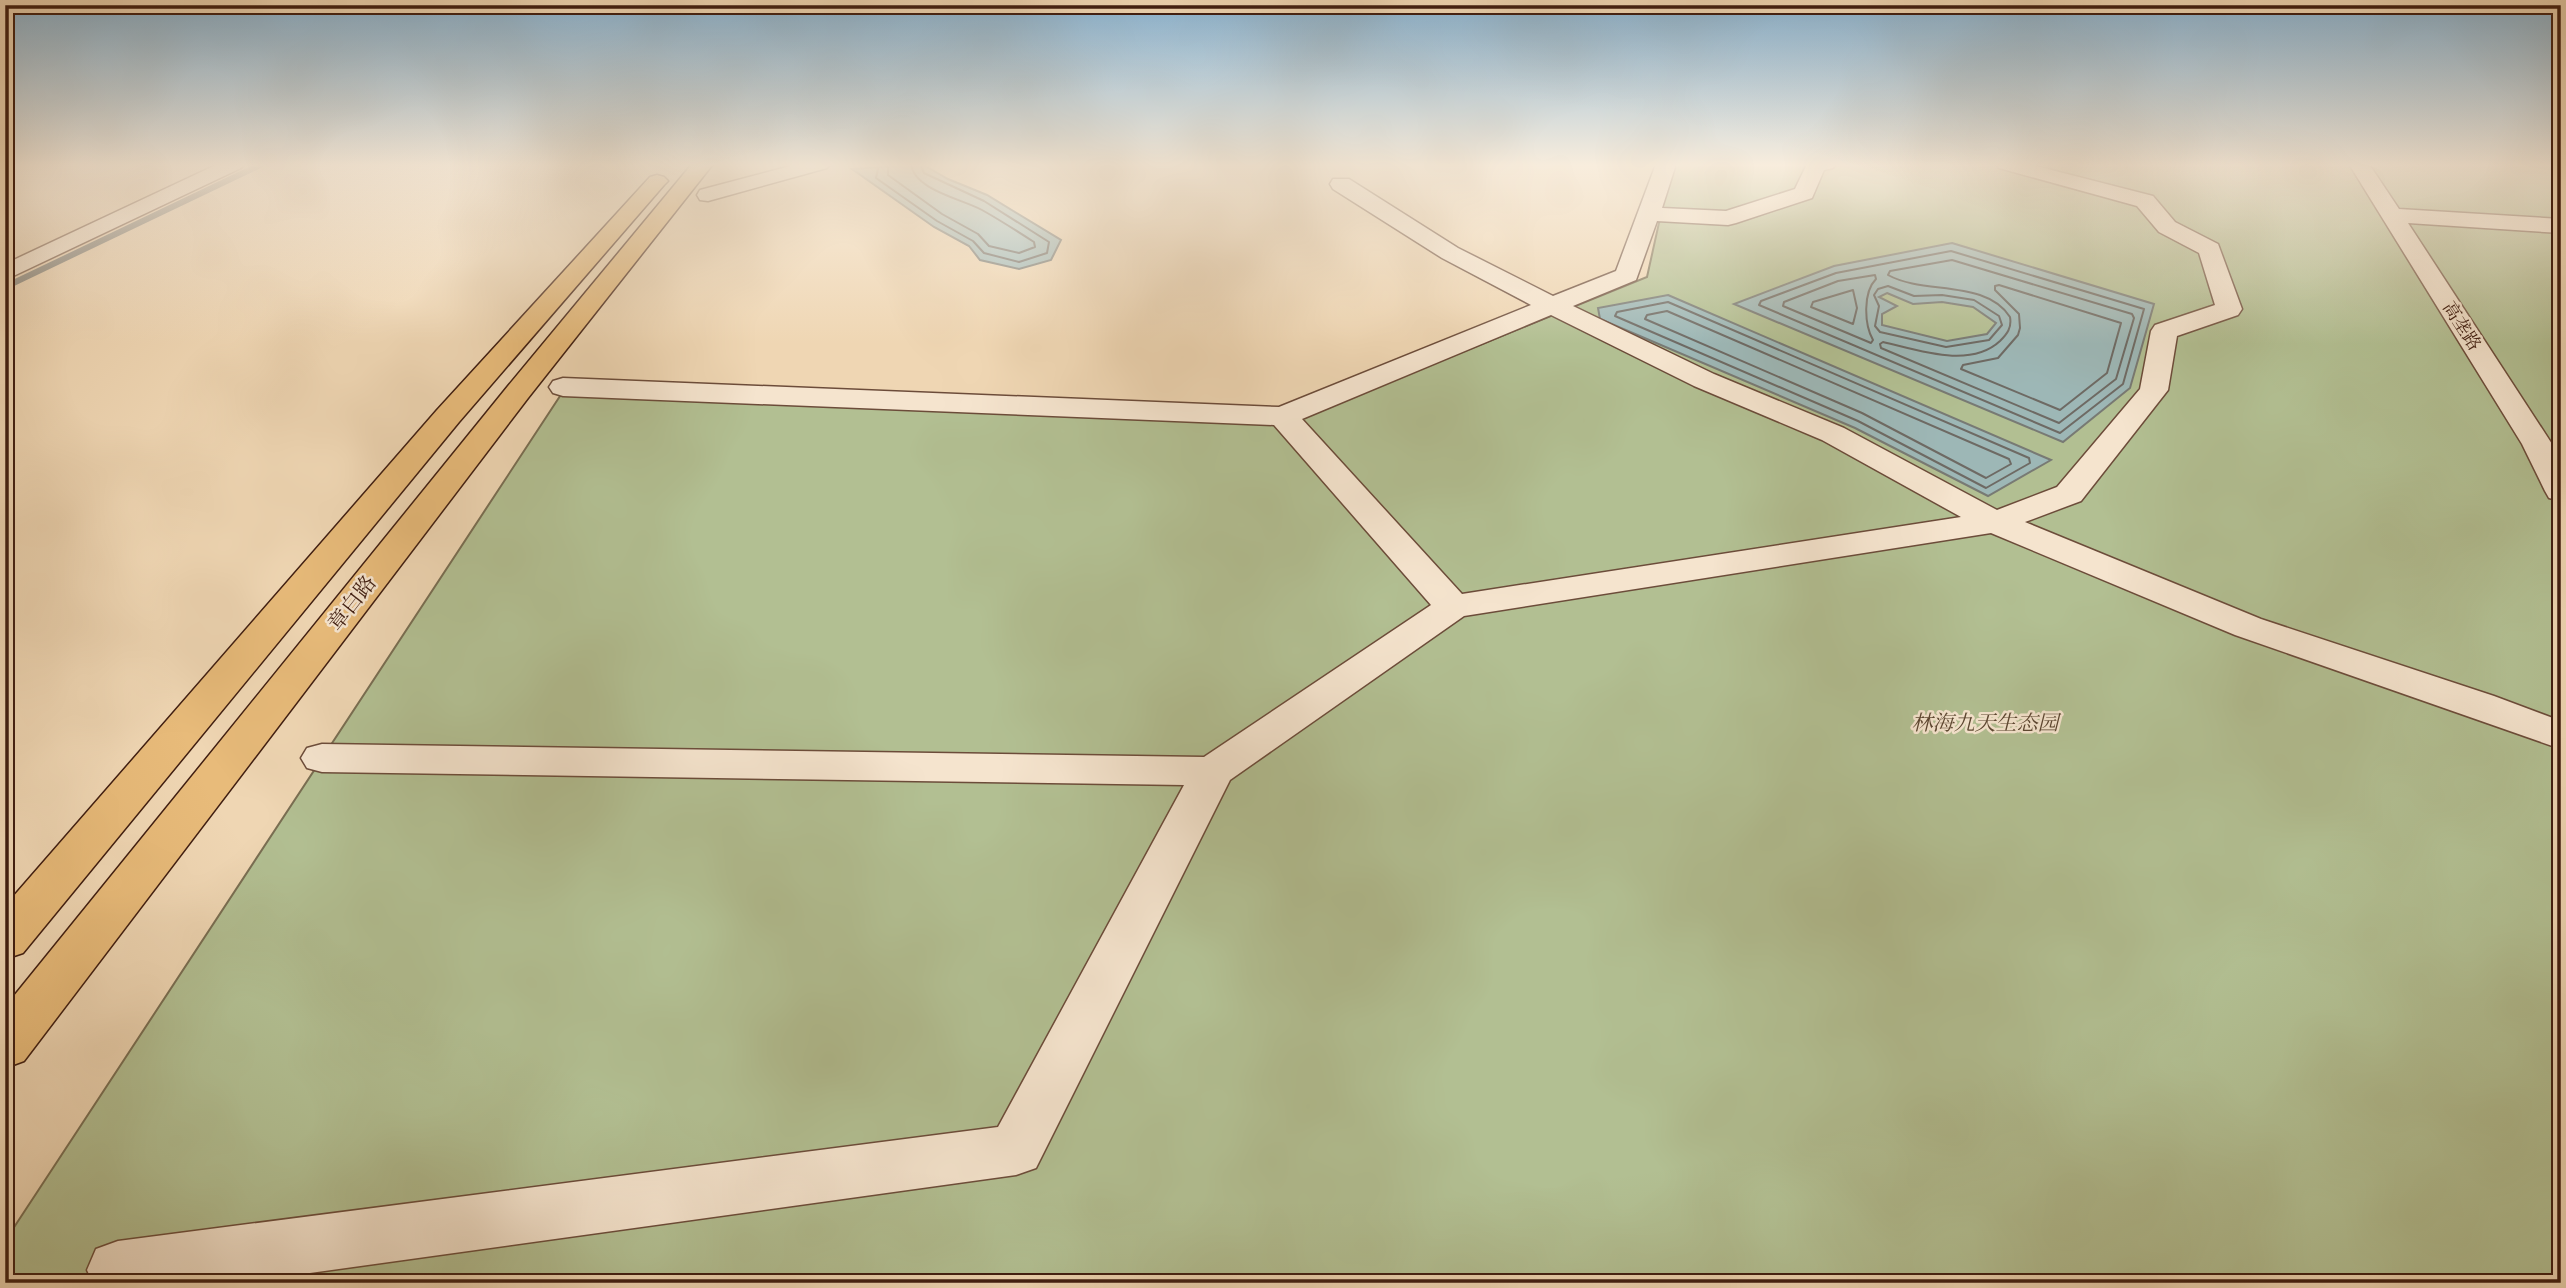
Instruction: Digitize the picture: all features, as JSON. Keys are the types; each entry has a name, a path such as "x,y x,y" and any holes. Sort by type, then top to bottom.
{"highway":[{"path":"5,940 448,416 619,224"},
{"name":"章白路","path":"5,1046 518,392 666,224"}],"street":[{"path":"5,273 108,224"},
{"path":"1405,224 1450,253 1552,306 1704,380 1833,434 1995,522 2248,627 2480,705 2561,736"},
{"path":"563,387 1283,416 1627,275 1645,224"},
{"path":"118,1270 1016,1150 1213,771 1453,607 1995,522 2069,494 2154,390 2164,331 2229,309 2210,249 2165,224"},
{"name":"高垄路","path":"2397,224 2537,444 2561,491"},
{"path":"2532,224 2561,226"},
{"path":"1283,416 1453,607"},
{"path":"322,758 1213,771"}],"green space":[{"name":"林海九天生态园","path":"1659,224 2561,224 2561,1283 5,1283 5,1241 564,390 1292,421 1647,277"}],"water":[{"path":"930,224 1035,224 1061,240 1051,260 1019,269 980,260 969,246"},
{"path":"1952,243 2154,304 2130,388 2063,442 1734,304 1834,266","holes":["1887,293 1913,304 1942,302 1973,307 1996,323 1987,334 1947,341 1882,325 1882,314 1897,306 1879,297"]},
{"path":"1668,295 2051,460 1988,496 1855,428 1600,319 1598,308"}],"waterway":[{"path":"5,287 136,224"}]}
